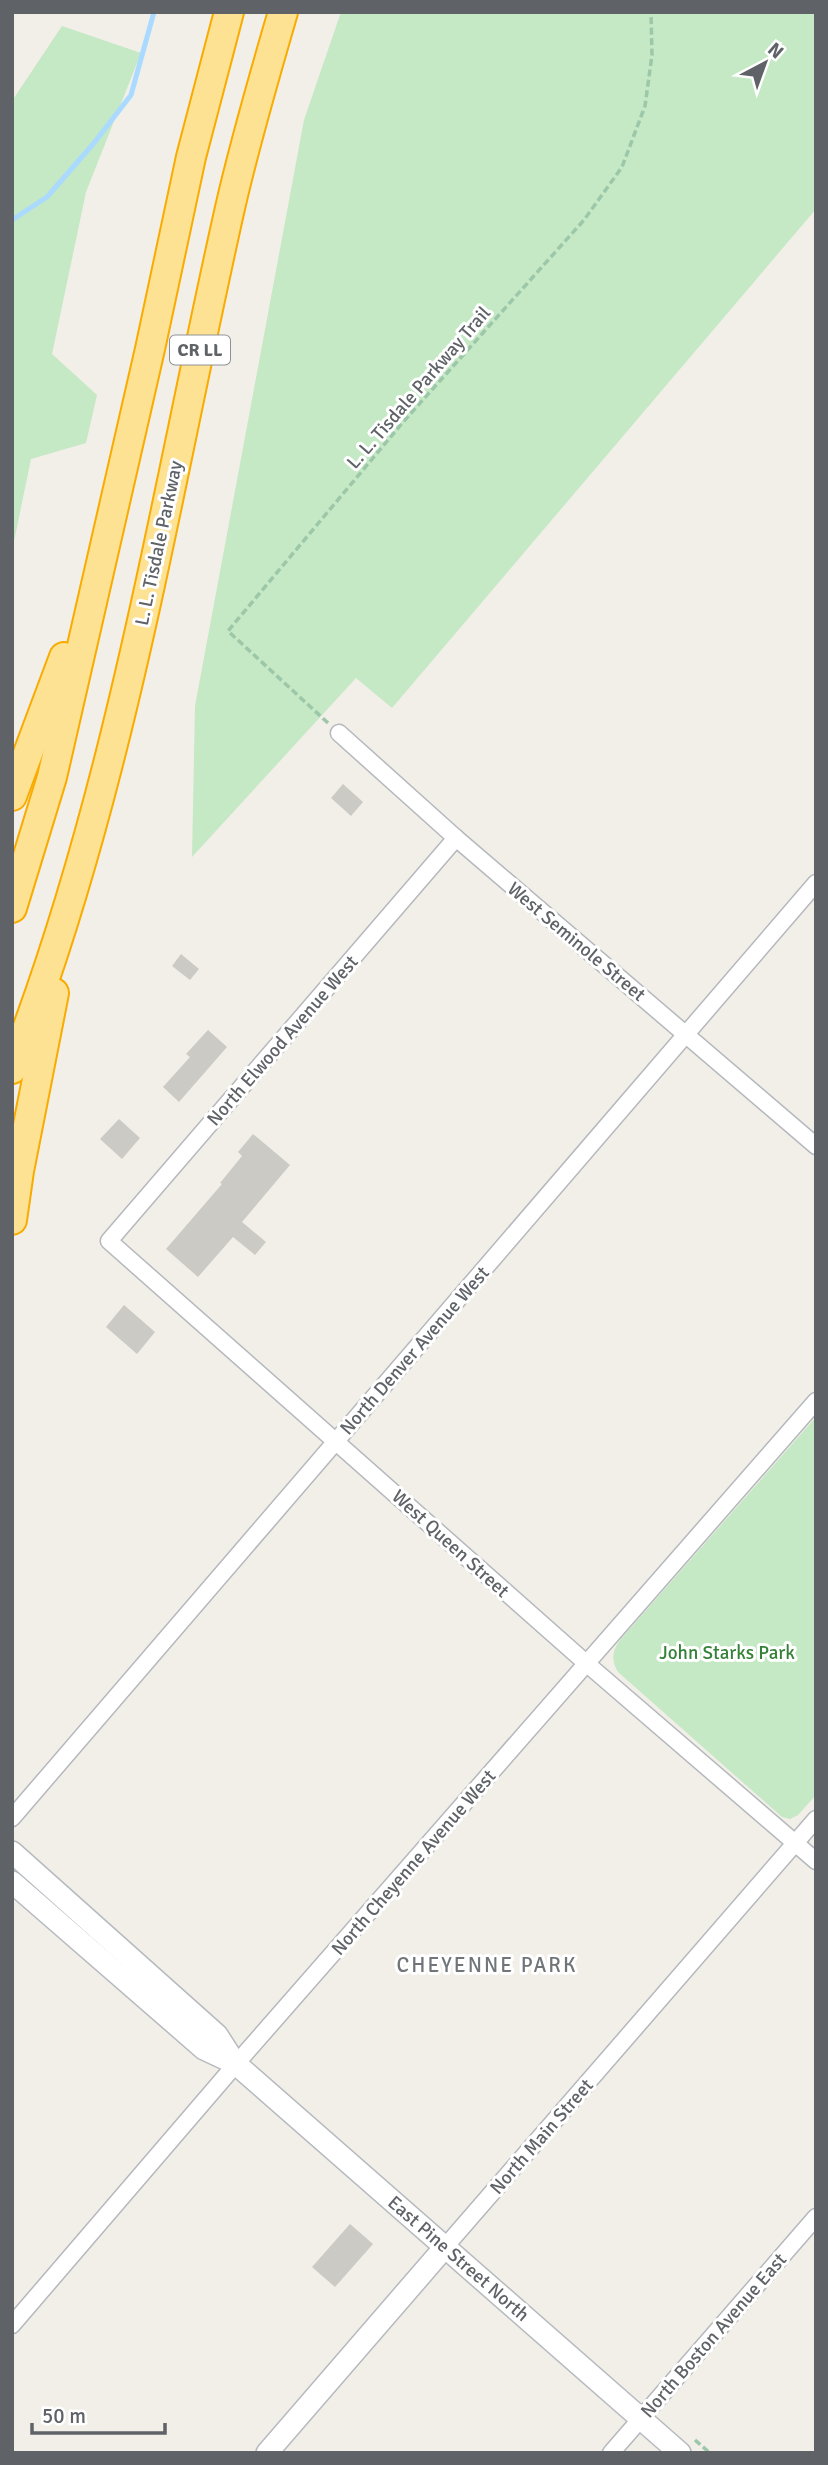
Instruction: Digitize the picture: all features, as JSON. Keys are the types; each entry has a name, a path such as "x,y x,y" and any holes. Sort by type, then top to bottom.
{"highway":[{"name":"CR LL","path":"12,908 52,776 191,157 229,12"},
{"name":"L. L. Tisdale Parkway","path":"12,1069 72,894 126,690 230,208 283,12"},
{"path":"12,796 104,547"},
{"path":"12,1220 72,894"}],"street":[{"name":"West Seminole Street","path":"339,733 456,838 816,1146"},
{"name":"North Elwood Avenue West","path":"109,1241 456,838"},
{"name":"North Denver Avenue West","path":"12,1818 816,883"},
{"name":"West Queen Street","path":"109,1241 586,1663 816,1861"},
{"name":"North Cheyenne Avenue West","path":"12,2325 236,2064 816,1401"},
{"name":"North Main Street","path":"267,2453 816,1819"},
{"name":"East Pine Street North","path":"12,1852 217,2035 236,2064 680,2453"},
{"name":"East Pine Street North","path":"12,1882 204,2049 236,2064"},
{"name":"North Boston Avenue East","path":"611,2453 816,2217"}],"path":[{"name":"L. L. Tisdale Parkway Trail","path":"339,733 228,631 404,421 584,220 622,167 645,106 652,55 651,12"}],"green space":[{"path":"341,12 816,12 816,209 392,708 356,678 192,857 195,706 304,120"},
{"path":"62,26 141,53 86,192 52,354 97,395 86,443 31,459 12,551 12,101"},
{"name":"John Starks Park","path":"816,1417 816,1795 798,1815 790,1819 782,1817 618,1672 613,1656 620,1640"}],"building":[{"path":"343,784 363,802 351,816 331,798"},
{"path":"181,954 199,969 190,980 172,966"},
{"path":"208,1030 227,1047 179,1102 163,1087 190,1057 186,1054"},
{"path":"119,1119 140,1138 122,1159 100,1139"},
{"path":"253,1134 290,1165 242,1222 266,1242 255,1255 233,1237 198,1277 166,1249 222,1184 220,1183 242,1156 238,1152"},
{"path":"124,1305 155,1332 137,1354 106,1327"},
{"path":"350,2224 373,2244 335,2287 312,2267"}],"waterway":[{"path":"12,220 47,197 131,95 154,12"}],"district":[{"name":"CHEYENNE PARK","path":"487,1965"}]}
